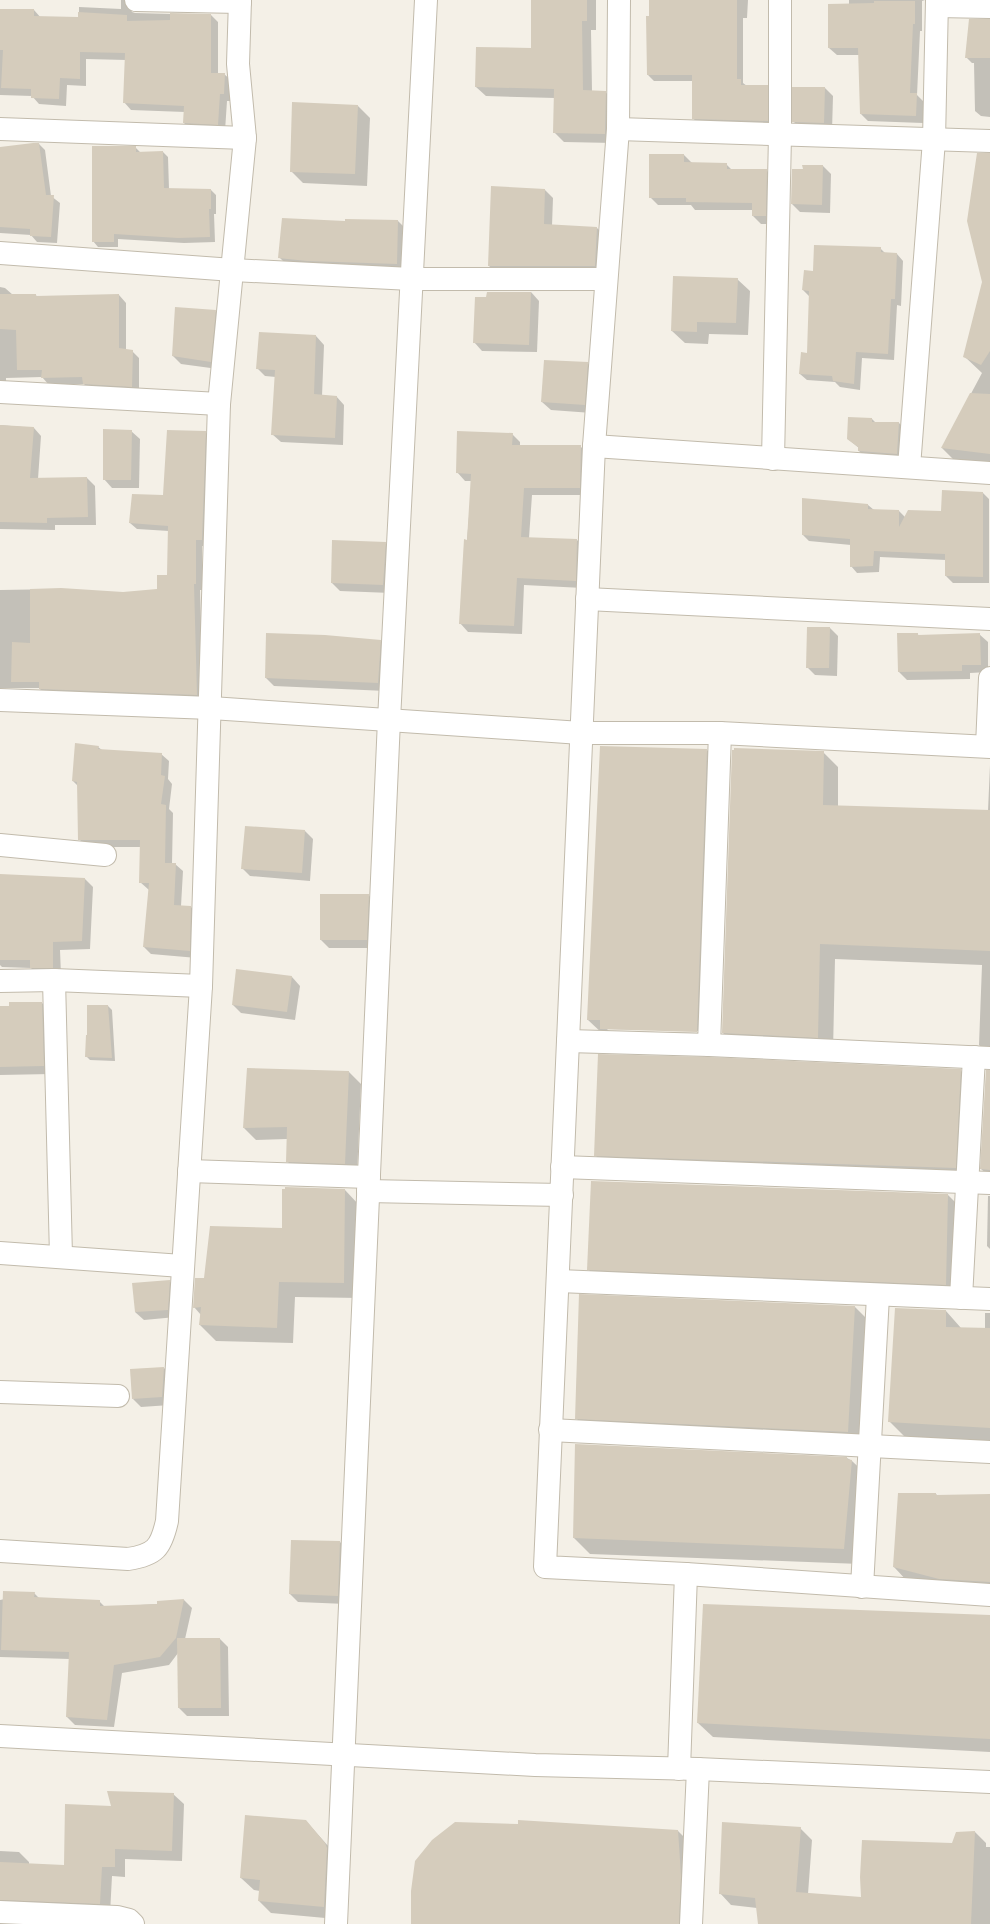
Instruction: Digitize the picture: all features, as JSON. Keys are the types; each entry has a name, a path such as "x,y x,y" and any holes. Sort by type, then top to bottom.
{"street":[{"path":"0,1551 128,1559 148,1554 159,1547 167,1521 182,1266 201,986 211,708 219,404 245,138 238,64 240,1 136,0"},
{"path":"336,1924 388,720 426,0"},
{"path":"619,0 618,129 594,446 545,1566 990,1595"},
{"path":"772,459 780,135 780,0"},
{"path":"909,467 934,140 937,3 990,7"},
{"path":"0,129 245,138"},
{"path":"618,129 990,141"},
{"path":"0,252 233,270 412,278 606,279"},
{"path":"0,392 219,404"},
{"path":"594,446 990,473"},
{"path":"587,599 990,619"},
{"path":"0,700 211,708 581,733 720,733 988,746 990,678"},
{"path":"709,1045 720,733"},
{"path":"0,845 105,855"},
{"path":"0,981 54,980 201,986"},
{"path":"54,980 61,1256"},
{"path":"568,1041 709,1045 982,1057 968,1182 961,1298"},
{"path":"562,1167 990,1183"},
{"path":"189,1171 369,1184 562,1195"},
{"path":"0,1253 61,1256 182,1266"},
{"path":"558,1281 878,1296 990,1299"},
{"path":"862,1586 878,1296"},
{"path":"0,1392 118,1396"},
{"path":"550,1430 990,1452"},
{"path":"686,1574 691,1924"},
{"path":"0,1736 535,1765 688,1769 990,1782"},
{"path":"0,1912 117,1917 129,1920 133,1924"}],"building":[{"path":"531,0 587,0 587,21 582,21 583,90 606,91 605,134 553,133 554,89 475,87 476,47 531,48"},
{"path":"649,0 737,0 737,79 741,79 741,85 768,85 768,121 692,119 692,75 647,75 646,16 649,16"},
{"path":"874,1 915,1 915,24 913,24 910,93 917,93 916,116 860,114 858,48 828,48 828,4 874,3"},
{"path":"0,9 34,9 34,16 78,17 78,12 127,15 127,21 170,20 170,13 211,14 211,73 225,73 224,94 220,94 218,125 183,123 184,106 123,103 125,53 80,52 80,79 60,78 59,99 31,98 31,89 1,88 3,50 0,50"},
{"path":"969,19 990,19 990,58 965,58"},
{"path":"792,87 825,87 824,123 792,122"},
{"path":"292,102 358,105 355,174 290,172"},
{"path":"39,143 46,195 54,195 51,237 30,236 30,229 0,227 0,147"},
{"path":"92,146 136,146 136,152 163,151 164,188 211,189 211,209 209,209 210,237 178,238 114,234 114,242 92,242"},
{"path":"977,153 990,153 990,351 981,365 963,357 982,282 967,221"},
{"path":"649,154 684,154 684,162 727,163 727,169 767,169 766,216 752,216 752,203 686,202 686,198 649,198"},
{"path":"802,165 823,165 822,205 791,204 792,169 803,169"},
{"path":"491,186 545,189 544,224 597,227 595,266 488,266"},
{"path":"282,218 345,221 345,219 398,220 397,264 307,261 278,258"},
{"path":"814,245 881,247 881,252 897,253 895,299 891,299 888,354 856,352 854,384 833,381 832,376 799,374 801,352 807,353 809,291 802,290 804,270 813,271"},
{"path":"673,276 738,278 736,323 697,322 697,332 671,331"},
{"path":"487,292 531,292 529,345 473,343 475,297 486,297"},
{"path":"0,294 36,294 36,296 119,294 119,348 133,350 132,387 83,384 82,377 41,378 42,370 17,370 16,330 0,329"},
{"path":"175,307 216,310 211,362 172,356"},
{"path":"259,332 316,335 314,394 337,396 335,438 271,435 275,370 256,369"},
{"path":"544,360 588,362 585,405 541,402"},
{"path":"970,393 990,394 990,454 941,448"},
{"path":"848,417 872,418 872,422 899,422 897,454 858,451 858,447 847,439"},
{"path":"0,425 34,427 30,478 87,477 88,517 47,518 47,523 0,522"},
{"path":"103,429 132,430 131,480 103,480"},
{"path":"167,430 206,431 202,540 196,540 196,584 194,584 197,695 39,689 39,682 11,682 12,642 30,643 30,589 61,588 123,592 157,589 157,575 167,575 168,526 129,523 132,494 163,495"},
{"path":"457,431 513,433 512,445 581,445 580,488 524,488 521,537 577,539 576,581 517,578 514,626 459,624 464,539 467,540 471,474 456,473"},
{"path":"942,490 983,492 983,577 945,576 945,554 874,551 873,566 850,567 850,539 802,535 802,498 868,504 868,509 899,510 899,527 908,510 941,511"},
{"path":"332,540 386,542 383,585 331,583"},
{"path":"807,627 830,627 829,668 806,668"},
{"path":"266,633 325,635 381,640 378,683 265,678"},
{"path":"897,633 918,633 918,635 980,633 981,665 962,665 962,671 898,672"},
{"path":"75,743 99,746 98,749 162,753 161,775 165,776 161,804 166,805 165,863 176,863 174,905 191,906 190,951 143,947 149,883 139,883 140,840 78,840 77,782 72,781"},
{"path":"600,746 707,749 697,1032 600,1029 600,1020 587,1020"},
{"path":"734,748 824,751 823,805 990,810 990,951 820,944 818,1038 722,1033 732,750 734,750"},
{"path":"245,826 305,830 302,873 241,869"},
{"path":"0,874 85,878 82,941 53,942 53,968 30,968 30,960 0,960"},
{"path":"320,894 369,894 367,940 320,940"},
{"path":"236,969 292,976 287,1012 232,1005"},
{"path":"9,1002 42,1002 44,1066 0,1067 0,1006 9,1006"},
{"path":"87,1005 108,1005 112,1058 85,1057"},
{"path":"598,1054 709,1057 961,1069 956,1168 594,1156"},
{"path":"247,1068 349,1071 345,1164 286,1162 287,1127 243,1128"},
{"path":"986,1070 990,1070 990,1170 980,1169"},
{"path":"591,1181 948,1194 946,1285 587,1270"},
{"path":"285,1187 345,1189 344,1283 279,1282 277,1328 199,1325 201,1307 193,1308 195,1278 204,1278 210,1226 282,1228 282,1189 285,1189"},
{"path":"170,1280 168,1310 135,1312 132,1283"},
{"path":"579,1294 855,1306 848,1432 575,1419"},
{"path":"895,1308 946,1310 946,1327 990,1328 990,1428 888,1422"},
{"path":"164,1367 162,1397 132,1399 130,1369"},
{"path":"575,1444 847,1457 847,1459 852,1460 844,1549 573,1538"},
{"path":"898,1493 936,1493 936,1495 990,1494 990,1582 939,1579 893,1567"},
{"path":"291,1540 340,1541 338,1596 289,1594"},
{"path":"3,1591 35,1592 34,1597 100,1600 100,1606 157,1604 157,1601 184,1599 176,1638 160,1657 114,1665 107,1720 66,1717 69,1652 1,1650"},
{"path":"703,1604 990,1615 990,1739 697,1723"},
{"path":"177,1638 220,1638 221,1708 178,1708"},
{"path":"107,1791 174,1793 172,1851 115,1849 115,1867 102,1867 100,1904 0,1900 0,1862 64,1865 65,1804 111,1806"},
{"path":"245,1815 306,1820 325,1843 327,1848 324,1907 258,1901 260,1880 240,1878"},
{"path":"518,1820 678,1830 681,1876 679,1924 411,1924 411,1891 415,1861 432,1840 455,1822 518,1824"},
{"path":"722,1822 801,1827 796,1892 861,1897 860,1877 862,1840 952,1843 956,1832 975,1831 971,1924 758,1924 755,1898 719,1894"}]}
